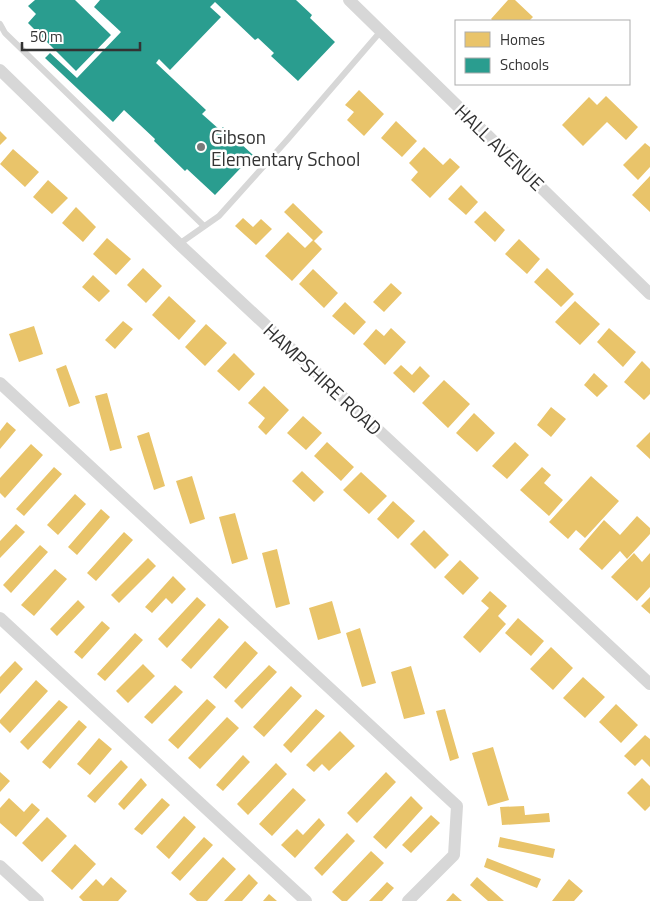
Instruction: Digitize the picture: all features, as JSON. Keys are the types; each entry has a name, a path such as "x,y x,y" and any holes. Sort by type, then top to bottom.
{"street":[{"name":"HALL AVENUE","path":"349,0 650,294"},
{"name":"HAMPSHIRE ROAD","path":"0,70 179,244 650,684"},
{"path":"0,383 457,806 454,855 408,901"},
{"path":"0,618 306,901"},
{"path":"0,866 38,901"}],"lane":[{"path":"0,24 5,33 204,226"},
{"path":"179,244 218,216 288,139 381,31"}],"building: Homes":[{"path":"508,0 515,0 533,17 530,20 491,19"},
{"path":"359,90 384,114 364,136 347,120 354,112 345,105"},
{"path":"606,96 638,127 626,140 607,122 583,146 562,125 589,97 597,105"},
{"path":"396,121 417,141 402,157 381,138"},
{"path":"0,131 7,138 0,145"},
{"path":"645,143 650,147 650,167 638,180 623,165"},
{"path":"424,147 443,165 450,158 460,167 430,198 411,180 418,172 409,163"},
{"path":"13,149 39,172 25,187 0,164"},
{"path":"650,176 650,212 632,195"},
{"path":"48,180 68,198 52,214 33,197"},
{"path":"461,185 478,202 466,215 448,199"},
{"path":"293,203 323,232 314,241 284,212"},
{"path":"76,207 96,227 83,242 62,223"},
{"path":"485,211 505,230 495,242 474,222"},
{"path":"243,218 253,227 261,219 272,229 256,245 235,226"},
{"path":"288,232 305,248 313,240 322,249 292,281 265,256"},
{"path":"107,238 131,259 116,275 93,254"},
{"path":"519,239 540,259 527,274 505,254"},
{"path":"143,268 162,286 146,303 127,285"},
{"path":"547,268 574,294 561,307 534,282"},
{"path":"313,269 338,293 324,308 299,284"},
{"path":"93,275 110,291 99,302 82,287"},
{"path":"391,283 402,293 384,312 373,302"},
{"path":"169,296 196,321 179,340 152,315"},
{"path":"575,301 600,324 580,345 555,322"},
{"path":"345,302 366,322 354,335 332,316"},
{"path":"123,321 133,329 115,349 105,340"},
{"path":"206,324 227,343 205,366 185,347"},
{"path":"34,326 43,354 19,362 9,334"},
{"path":"391,328 406,342 385,365 363,344 376,329 384,336"},
{"path":"609,328 636,352 623,367 597,342"},
{"path":"234,353 255,374 239,391 217,371"},
{"path":"642,361 650,369 650,394 644,400 624,382"},
{"path":"66,365 80,403 69,407 56,369"},
{"path":"401,365 412,375 420,366 430,376 414,393 393,373"},
{"path":"594,373 608,386 597,397 584,385"},
{"path":"444,380 470,404 448,428 422,403"},
{"path":"264,386 289,410 266,435 258,427 265,418 248,403"},
{"path":"107,393 122,448 110,451 95,396"},
{"path":"551,407 566,419 551,437 537,425"},
{"path":"474,413 495,433 477,452 456,433"},
{"path":"303,416 322,433 306,450 287,433"},
{"path":"7,422 16,430 0,449 0,431"},
{"path":"149,432 165,486 154,490 137,436"},
{"path":"650,432 650,459 636,446"},
{"path":"327,442 354,467 341,481 314,456"},
{"path":"515,442 529,455 507,479 492,466"},
{"path":"31,444 43,455 5,498 0,493 0,478"},
{"path":"54,467 62,474 24,516 16,509"},
{"path":"542,467 551,475 544,483 563,500 549,516 520,490"},
{"path":"302,471 324,492 314,502 292,481"},
{"path":"361,472 387,496 369,514 343,490"},
{"path":"192,476 205,519 190,524 176,481"},
{"path":"591,476 619,501 585,538 576,530 568,539 549,522"},
{"path":"75,494 86,504 58,535 47,525"},
{"path":"393,501 415,521 398,539 377,519"},
{"path":"101,509 110,517 77,555 68,547"},
{"path":"235,513 248,559 232,564 219,517"},
{"path":"637,516 650,528 650,534 627,559 620,551 602,570 579,549 604,520 620,535"},
{"path":"16,524 25,532 0,558 0,541"},
{"path":"424,530 449,555 435,569 410,544"},
{"path":"124,532 133,540 96,581 87,573"},
{"path":"40,545 48,552 11,593 3,585"},
{"path":"277,549 290,604 276,608 262,553"},
{"path":"634,553 642,562 650,553 650,587 637,601 611,577"},
{"path":"148,558 156,566 119,603 111,595"},
{"path":"460,560 479,578 463,595 444,577"},
{"path":"55,569 67,579 34,616 21,605"},
{"path":"173,576 186,589 172,604 166,598 152,613 145,607"},
{"path":"490,591 507,606 498,616 506,624 480,653 463,637 489,608 481,601"},
{"path":"197,597 206,605 167,648 158,639"},
{"path":"650,597 650,614 641,606"},
{"path":"78,600 85,607 57,636 50,629"},
{"path":"332,601 341,633 318,640 309,608"},
{"path":"219,618 229,627 191,669 181,660"},
{"path":"518,618 544,641 531,656 505,633"},
{"path":"102,621 110,628 82,659 74,652"},
{"path":"360,628 376,683 362,687 346,633"},
{"path":"135,633 143,640 105,681 97,674"},
{"path":"245,641 258,653 226,689 213,677"},
{"path":"551,647 573,668 553,690 530,669"},
{"path":"15,661 23,669 0,694 0,677"},
{"path":"143,664 155,676 128,703 116,691"},
{"path":"269,665 277,672 242,709 234,701"},
{"path":"411,666 425,714 404,719 391,672"},
{"path":"583,677 605,697 585,718 563,698"},
{"path":"36,680 48,691 10,733 0,723 0,720"},
{"path":"175,685 183,692 152,724 144,717"},
{"path":"291,686 302,696 264,737 253,727"},
{"path":"207,699 216,707 178,749 168,740"},
{"path":"59,700 68,707 28,750 20,742"},
{"path":"616,704 638,725 621,743 599,722"},
{"path":"316,709 325,716 291,753 283,745"},
{"path":"445,709 459,758 450,761 436,711"},
{"path":"227,717 239,728 200,769 188,758"},
{"path":"79,720 87,727 50,769 42,762"},
{"path":"340,731 355,746 329,771 322,764 314,772 306,765"},
{"path":"645,735 650,739 650,767 642,759 635,766 624,756"},
{"path":"99,738 112,749 90,775 77,764"},
{"path":"493,747 509,800 488,806 472,753"},
{"path":"243,755 250,762 223,791 216,785"},
{"path":"121,760 128,767 95,803 87,796"},
{"path":"276,763 287,774 248,815 237,804"},
{"path":"0,772 10,781 0,792"},
{"path":"386,772 396,782 357,823 347,813"},
{"path":"141,778 147,785 124,810 118,804"},
{"path":"642,778 650,786 650,806 645,811 627,793"},
{"path":"293,788 306,800 272,836 259,824"},
{"path":"411,796 423,808 386,849 373,837"},
{"path":"9,798 24,812 32,803 40,810 16,837 0,823 0,808"},
{"path":"162,798 170,805 142,835 134,829"},
{"path":"524,806 525,815 549,813 550,822 502,825 500,807"},
{"path":"431,815 440,823 411,853 402,845"},
{"path":"184,816 196,827 169,859 156,847"},
{"path":"47,817 67,836 42,862 22,843"},
{"path":"319,818 325,825 295,858 281,845 297,829 303,835"},
{"path":"347,833 355,841 322,876 314,868"},
{"path":"204,837 213,845 180,881 171,873"},
{"path":"500,837 555,849 553,858 498,847"},
{"path":"75,844 96,864 72,890 51,871"},
{"path":"371,851 384,863 347,901 342,901 332,892"},
{"path":"223,857 236,869 207,901 197,901 189,894"},
{"path":"487,858 541,879 537,888 484,867"},
{"path":"249,874 258,883 242,901 224,901"},
{"path":"111,877 127,891 118,901 83,901 79,897 96,879 103,886"},
{"path":"477,877 504,901 488,901 470,885"},
{"path":"569,879 583,891 574,901 552,901"},
{"path":"387,882 394,888 382,901 369,901"},
{"path":"453,893 462,901 446,901"},
{"path":"269,894 277,901 263,901"}],"building: Schools":[{"path":"35,0 75,0 111,35 76,71 28,23 36,14 28,6"},
{"path":"100,0 296,0 312,15 310,18 335,42 298,81 271,56 274,53 258,38 255,40 215,2 210,7 221,17 170,70 159,59 156,63 206,110 202,114 220,130 223,127 253,155 215,195 187,169 185,171 124,110 113,122 45,58 50,53 77,78 121,32 94,7"}],"place":[{"name":"Gibson Elementary School","path":"201,147"}]}
